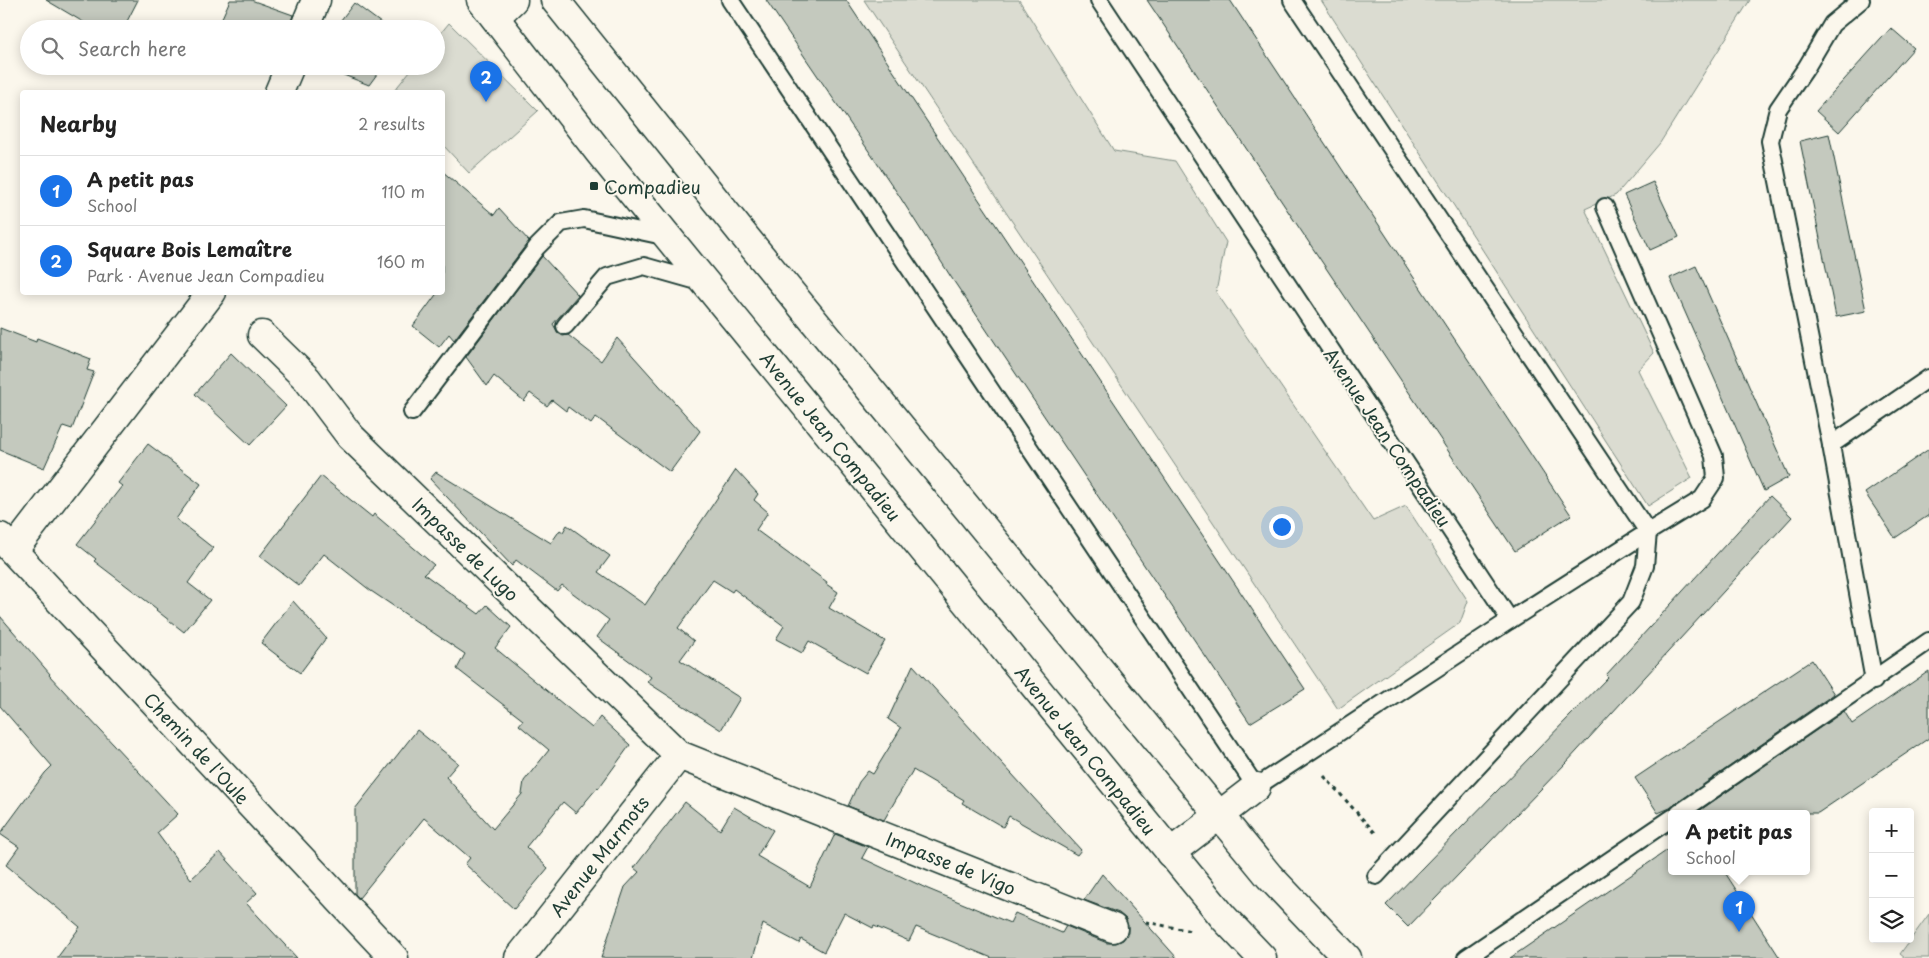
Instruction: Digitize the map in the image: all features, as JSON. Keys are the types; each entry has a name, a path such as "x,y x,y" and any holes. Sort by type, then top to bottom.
{"street":[{"path":"308,20 316,0"},
{"path":"555,0 752,246 1269,876 1347,958"},
{"name":"Avenue Jean Compadieu","path":"496,6 599,152 1170,853 1224,918 1262,958"},
{"path":"280,90 286,75"},
{"path":"6,544 210,295"},
{"name":"Impasse de Lugo","path":"262,335 313,386 350,436 679,754"},
{"name":"Chemin de l'Oule","path":"6,544 394,958"},
{"name":"Impasse de Vigo","path":"679,754 1113,928"},
{"name":"Avenue Marmots","path":"519,958 679,754"},
{"path":"1170,853 1256,788"}],"lane":[{"path":"730,0 1256,788 1510,620 1702,499 1716,478 1714,456 1605,207"},
{"name":"Avenue Jean Compadieu","path":"1099,0 1510,620"},
{"path":"1292,0 1648,532 1645,566 1631,602 1376,876"},
{"path":"1861,0 1832,24 1778,109 1770,141 1831,445 1874,681"},
{"path":"412,412 536,247 562,223 584,219 668,237"},
{"path":"565,326 607,277 644,266 706,283"},
{"path":"1831,445 1929,378"},
{"path":"1683,810 1874,681 1929,641"},
{"path":"1466,958 1668,821"}],"path":[{"path":"1306,755 1395,856"},
{"path":"1113,928 1146,922 1205,934 1224,918"}],"shaded area":[{"path":"864,0 1019,0 1114,151 1175,161 1226,242 1216,292 1373,521 1406,506 1468,601 1460,623 1338,709"},
{"path":"1321,0 1750,0 1660,143 1616,195 1585,209 1654,353 1638,370 1692,478 1648,506"},
{"path":"449,23 538,111 469,173 445,147 445,90 395,90 407,75 445,75 445,28"},
{"path":"1929,914 1929,958 1905,958 1900,954 1908,943 1914,943 1914,935"}],"building":[{"path":"46,0 138,0 128,20 80,20"},
{"path":"230,0 251,0 293,15 292,20 221,20"},
{"path":"766,0 846,0 1305,689 1250,723 951,277 898,194"},
{"path":"1147,0 1230,0 1571,515 1515,551"},
{"path":"354,3 377,20 341,20"},
{"path":"1891,28 1914,48 1839,132 1816,111"},
{"path":"344,75 376,75 369,85"},
{"path":"1829,134 1866,311 1836,317 1800,141"},
{"path":"445,174 494,215 499,208 529,241 454,340 449,334 439,347 413,326 436,295 445,295"},
{"path":"1653,182 1679,237 1650,250 1624,195"},
{"path":"542,256 578,295 553,324 558,333 563,336 568,335 601,361 617,338 700,431 670,472 596,417 591,424 568,407 566,411 552,400 547,406 530,393 524,401 494,376 487,386 466,357"},
{"path":"1696,266 1789,477 1764,491 1670,278"},
{"path":"0,328 36,342 37,338 91,359 87,370 94,372 72,429 63,426 44,468 0,450"},
{"path":"231,353 286,406 250,445 195,394"},
{"path":"148,444 201,484 176,519 213,548 188,583 210,600 184,632 94,561 96,559 77,544 122,486 118,483"},
{"path":"1929,449 1929,515 1895,538 1865,493"},
{"path":"736,470 758,494 754,500 768,512 756,530 838,592 829,608 885,641 866,673 809,641 802,653 776,639 784,626 734,589 732,592 713,580 678,628 694,641 680,660 740,698 721,730 647,682 651,677 597,637 609,620 562,585 557,591 516,560 512,566 430,479 436,472 551,543 560,530 563,532 567,525 610,556 598,572 645,605"},
{"path":"321,476 372,517 374,514 434,565 424,574 479,614 487,605 511,627 495,648 592,728 600,717 630,745 598,789 576,813 563,802 526,847 548,868 514,909 465,864 470,858 424,818 359,898 355,894 355,809 417,730 458,763 446,777 493,829 522,794 524,781 549,750 519,725 523,720 457,669 465,654 371,591 324,554 299,586 260,556"},
{"path":"1770,496 1792,517 1566,763 1408,927 1386,905 1608,677 1606,675"},
{"path":"293,601 326,638 300,673 261,643"},
{"path":"0,616 49,675 178,814 157,833 191,879 220,852 257,893 246,903 297,958 57,958 80,927 6,865 19,847 0,834 52,766 0,706"},
{"path":"1812,660 1834,694 1670,808 1658,813 1635,778"},
{"path":"913,665 1081,850 1077,855 1009,816 1003,827 962,803 964,800 913,770 884,820 848,806 859,782 868,771 873,774 901,728 888,719"},
{"path":"1929,671 1929,738 1818,813 1810,813 1810,810 1700,810 1844,711 1852,724"},
{"path":"685,802 720,830 734,807 773,830 757,856 810,887 835,834 868,847 862,858 928,889 1010,923 1015,913 1062,933 1066,926 1107,943 1116,943 1123,940 1128,933 1126,919 1119,913 1084,900 1102,874 1177,958 992,958 916,927 909,941 874,926 873,928 844,913 824,952 801,939 799,943 763,924 753,958 601,958 625,887 639,872 634,868"},
{"path":"1668,850 1668,875 1727,875 1780,958 1510,958"}],"place":[{"name":"Square Bois Lemaître","path":"486,102"},
{"name":"Compadieu","path":"594,186"},
{"name":"A petit pas","path":"1739,932"}]}
